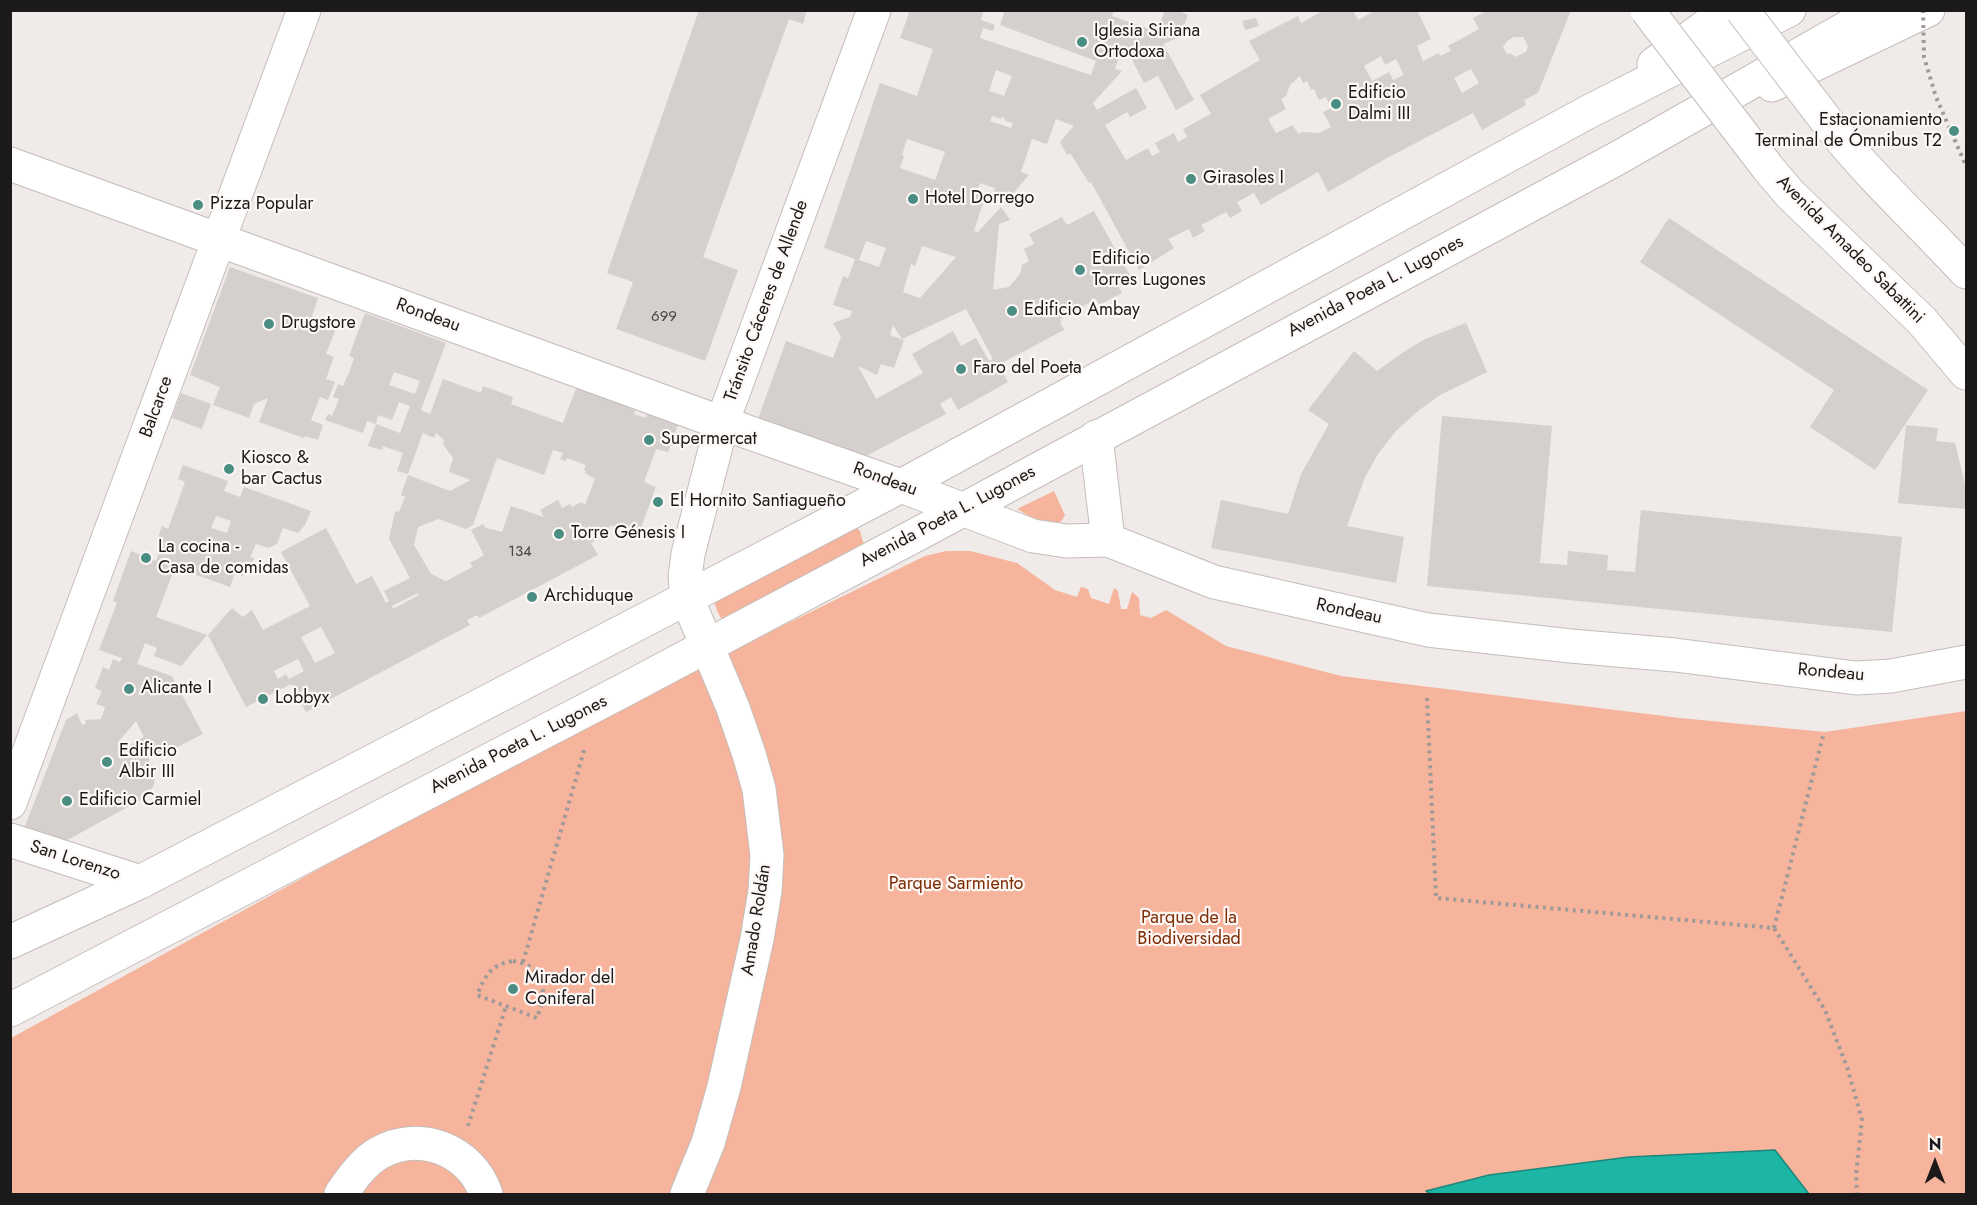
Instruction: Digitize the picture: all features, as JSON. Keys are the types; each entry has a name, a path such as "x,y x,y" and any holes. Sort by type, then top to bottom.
{"main road":[{"name":"Balcarce","path":"10,803 304,10"},
{"name":"Tránsito Cáceres de Allende","path":"706,647 687,598 685,577 688,554 722,423 874,10"},
{"name":"Avenida Amadeo Sabattini","path":"1647,10 1790,194 1922,321 1966,374"},
{"path":"1588,112 1728,10"},
{"path":"1742,10 1857,160 1925,227 1966,272"},
{"path":"10,942 140,882 901,486 1588,112 1789,10"},
{"name":"Avenida Poeta L. Lugones","path":"10,1010 598,704 963,510 1616,159 1878,10"},
{"path":"1616,159 1925,10"},
{"name":"Rondeau","path":"10,164 901,486 1033,536 1067,541 1108,540 1214,582 1428,630 1676,655 1856,678 1891,676 1966,662"},
{"path":"1096,437 1108,540"},
{"name":"Amado Roldán","path":"687,1194 708,1143 724,1087 757,939 765,891 767,855 760,797 749,754 733,708 706,647"},
{"name":"San Lorenzo","path":"10,840 140,882"},
{"path":"341,1194 371,1158 394,1146 411,1143 437,1146 460,1158 472,1169 486,1194"}],"path":[{"path":"1925,10 1924,57 1936,97 1966,166"},
{"path":"1427,698 1436,898 1774,928"},
{"path":"523,963 598,704"},
{"path":"1823,736 1774,928 1825,1010 1848,1070 1862,1120 1857,1194"},
{"path":"513,961 523,963 539,976 543,987 543,998 537,1018 477,995 486,974 494,967 513,961"},
{"path":"467,1129 506,1006"}],"green space":[{"path":"1054,491 1065,515 1056,524 1036,520 1017,509"},
{"path":"854,525 860,531 864,545 728,626 722,619 716,608 714,595"},
{"name":"Parque Sarmiento","path":"946,551 970,551 1017,563 1055,590 1077,597 1081,587 1088,589 1091,598 1109,604 1114,588 1118,591 1121,609 1127,609 1132,592 1139,598 1140,615 1151,618 1166,610 1226,646 1341,676 1680,718 1825,732 1966,711 1966,1194 11,1194 11,1038 594,718 925,556"}],"shaded area":[{"path":"1775,1150 1809,1194 1431,1194 1426,1191 1489,1175 1629,1157"}],"building":[{"path":"699,10 807,10 803,24 789,19 703,257 738,270 705,361 616,329 633,282 607,273"},
{"path":"910,10 984,10 981,20 995,25 993,31 983,28 980,38 1091,75 1096,61 1000,25 1005,10 1114,10 1112,16 1157,32 1165,10 1176,10 1188,15 1180,37 1163,44 1194,100 1176,110 1158,76 1144,83 1133,59 1128,56 1131,50 1123,47 1115,69 1122,71 1093,103 1097,110 1136,88 1147,108 1130,117 1127,112 1105,125 1126,160 1148,148 1152,156 1160,152 1155,143 1174,133 1178,142 1187,137 1183,129 1211,114 1200,95 1260,60 1249,41 1298,16 1301,23 1324,10 1353,10 1358,20 1376,10 1417,10 1431,39 1417,46 1423,61 1439,53 1440,56 1451,51 1448,46 1479,29 1473,18 1484,12 1483,10 1499,10 1500,12 1503,10 1571,10 1538,93 1524,100 1526,105 1482,130 1473,113 1328,192 1318,172 1261,205 1254,193 1237,202 1242,211 1230,218 1226,212 1201,225 1205,231 1193,238 1189,229 1168,239 1174,248 1139,270 1091,182 1089,183 1070,153 1067,155 1060,142 1074,126 1056,119 1047,144 1032,139 1021,172 1029,175 1004,204 991,199 995,188 980,183 976,194 985,197 974,231 978,232 1001,207 1010,220 999,224 993,290 1009,287 1020,274 1022,265 1029,261 1024,249 1034,244 1029,234 1062,217 1067,225 1094,211 1132,279 1118,286 1122,293 1099,305 1096,299 1060,319 1064,330 998,365 1008,382 958,410 951,397 940,404 946,414 849,465 754,430 786,341 833,358 841,337 833,323 850,317 852,311 833,305 843,276 848,278 855,259 824,248 880,83 917,96 933,49 900,38","holes":["1514,37 1523,37 1528,46 1526,52 1515,57 1510,53 1507,54 1503,47","1381,56 1385,65 1396,59 1404,75 1393,80 1389,72 1372,81 1364,66","1471,69 1479,83 1462,93 1454,78","996,70 1012,76 1004,96 989,91","1300,76 1303,83 1307,81 1311,90 1314,89 1319,100 1326,97 1331,108 1323,112 1331,127 1319,133 1298,134 1293,125 1276,133 1268,119 1286,109 1281,99 1286,96 1290,85","992,116 1001,119 1002,117 1013,123 1011,128 990,121","907,139 945,152 935,180 900,168 904,156 902,155","866,241 886,248 879,267 859,260","922,246 956,257 920,298 903,292 911,264 915,266","966,309 993,359 989,361 976,338 961,346 953,331 912,354 923,373 876,399 858,366 877,375 881,364 894,368 904,340 890,335 893,325 902,339"]},
{"path":"1256,18 1259,26 1245,30 1242,21"},
{"path":"1669,218 1928,390 1875,470 1810,427 1834,390 1640,262"},
{"path":"230,267 318,298 310,322 335,331 326,354 334,357 326,379 335,382 328,400 320,397 311,420 323,425 318,440 305,436 304,438 259,422 268,398 254,404 249,418 213,405 220,387 190,375"},
{"path":"365,313 446,343 421,410 430,414 443,379 481,393 483,386 513,397 511,404 563,423 577,386 636,407 634,414 646,418 648,411 679,422 668,452 656,449 644,482 656,487 638,536 610,525 607,536 604,534 591,543 598,555 479,618 477,615 467,620 470,625 306,712 291,684 246,707 208,635 232,608 243,617 252,610 263,630 310,606 281,552 326,528 356,584 372,576 386,603 389,601 384,591 410,578 389,539 395,511 399,512 405,497 401,495 408,475 450,491 471,480 449,472 453,458 443,444 444,440 436,433 434,438 423,433 408,474 397,471 403,453 383,446 382,450 368,446 376,424 367,421 363,433 325,420 328,414 332,416 339,399 333,397 338,384 343,386 350,370 354,358 349,356","holes":["394,372 420,381 415,394 389,385","399,402 410,406 400,433 376,424 378,415 392,420","553,450 563,453 560,459 566,461 567,458 586,465 585,473 595,479 585,505 581,502 572,507 570,504 562,508 558,500 540,510 544,517 511,506 502,532 486,528 483,524 471,530 484,555 470,563 473,567 446,581 431,574 414,545 418,527 439,519 466,529 473,525 497,458 544,475","418,593 419,595 393,609 392,606","321,627 335,653 315,663 301,637","298,659 304,671 289,679 286,674 278,679 274,671"]},
{"path":"1466,323 1487,372 1440,395 1396,431 1378,454 1365,477 1347,526 1404,537 1396,583 1211,548 1221,500 1288,514 1301,474 1329,424 1308,410 1354,351 1377,371 1425,339"},
{"path":"181,393 211,404 202,429 172,418"},
{"path":"1442,416 1552,426 1540,563 1567,565 1568,551 1608,555 1607,570 1635,572 1641,510 1902,537 1892,632 1427,586"},
{"path":"1906,425 1938,428 1936,441 1955,443 1966,488 1966,509 1898,503"},
{"path":"183,465 228,481 224,491 240,497 244,487 311,511 305,525 298,533 283,528 277,544 269,548 256,544 250,557 254,558 248,574 245,572 243,576 235,573 230,587 175,567 156,617 207,635 181,666 154,656 157,648 145,643 137,664 172,676 203,734 160,756 157,749 152,751 148,744 146,752 149,752 149,762 152,767 155,767 155,777 154,785 146,797 62,843 22,834 66,720 77,713 82,725 86,724 85,720 101,719 105,707 96,704 102,691 95,688 103,667 109,670 113,659 120,662 122,658 99,650 117,603 113,601 131,551 156,561 163,542 157,540 162,526 168,529 185,482 178,479","holes":["216,516 231,521 227,533 211,528","136,721 144,737 122,750 118,742"]}],"place":[{"name":"Iglesia Siriana Ortodoxa","path":"1082,42"},
{"name":"Edificio Dalmi III","path":"1336,104"},
{"name":"Estacionamiento Terminal de Ómnibus T2","path":"1954,131"},
{"name":"Girasoles I","path":"1191,179"},
{"name":"Hotel Dorrego","path":"913,199"},
{"name":"Pizza Popular","path":"198,205"},
{"name":"Edificio Torres Lugones","path":"1080,270"},
{"name":"Edificio Ambay","path":"1012,311"},
{"name":"Drugstore","path":"269,324"},
{"name":"Faro del Poeta","path":"961,369"},
{"name":"Supermercat","path":"649,440"},
{"name":"Kiosco & bar Cactus","path":"229,469"},
{"name":"El Hornito Santiagueño","path":"658,502"},
{"name":"Torre Génesis I","path":"559,534"},
{"name":"La cocina - Casa de comidas","path":"146,558"},
{"name":"Archiduque","path":"532,597"},
{"name":"Alicante I","path":"129,689"},
{"name":"Lobbyx","path":"263,699"},
{"name":"Edificio Albir III","path":"107,762"},
{"name":"Edificio Carmiel","path":"67,801"},
{"name":"Mirador del Coniferal","path":"513,989"}],"park label":[{"name":"Parque de la Biodiversidad","path":"1189,929"}]}
